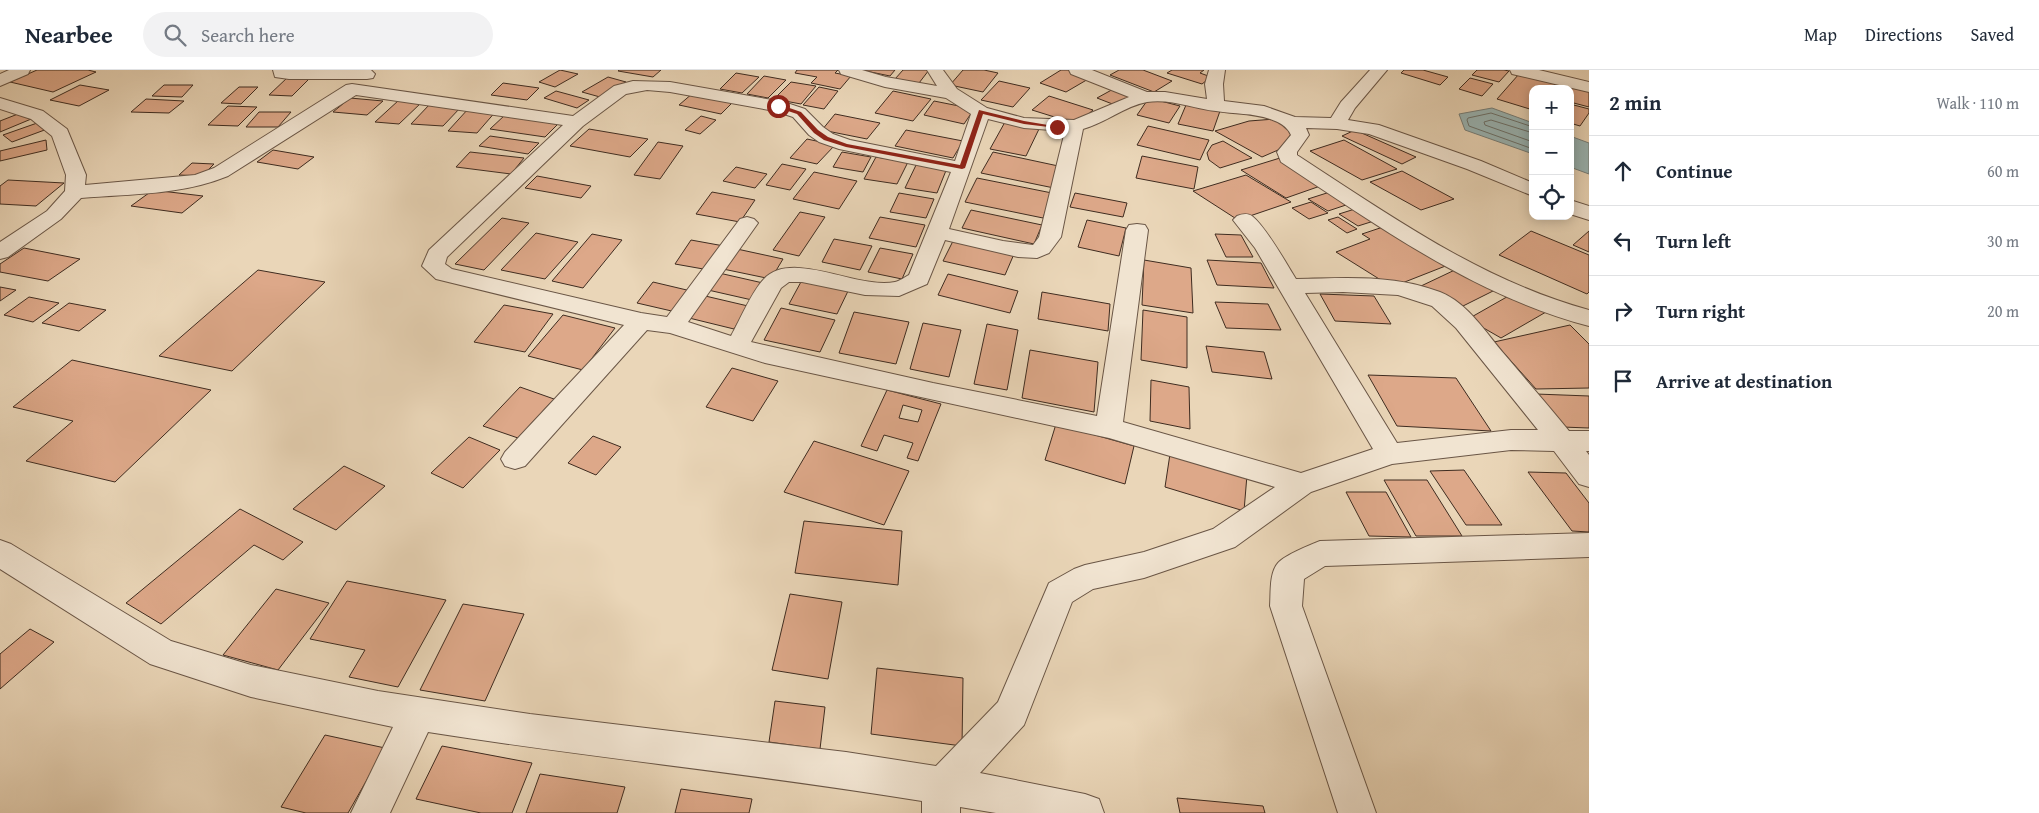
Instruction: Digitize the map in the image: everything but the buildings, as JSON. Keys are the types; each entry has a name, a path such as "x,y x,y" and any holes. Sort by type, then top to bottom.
{"street":[{"path":"0,81 22,70"},
{"path":"281,70 281,73 289,74 369,72"},
{"path":"847,70 863,77 896,85 951,93"},
{"path":"935,70 951,93 981,112 1024,123 1075,126 1092,121 1111,110 1144,97 1164,97 1271,113 1293,122 1337,124 1372,129 1529,188"},
{"path":"1077,70 1144,97"},
{"path":"1216,106 1214,84 1217,70"},
{"path":"1337,124 1347,106 1378,70"},
{"path":"1526,71 1589,87"},
{"path":"75,192 199,181 221,172 342,97 369,72"},
{"path":"962,168 846,145 826,138 816,132 799,113 778,106 670,87 648,85 620,90 577,122 437,255 433,266 444,274 641,321 673,326 765,355 1109,428 1301,484"},
{"path":"352,88 577,122"},
{"path":"0,103 37,115 60,133 76,175 75,192 54,215 0,252"},
{"path":"737,346 772,284 783,276 802,275 865,288 899,289 918,279 962,168 981,112"},
{"path":"1293,122 1299,128 1300,135 1287,152 1288,158 1297,164 1372,213 1461,266 1497,285 1543,304 1589,318"},
{"path":"936,232 1022,250 1037,251 1045,246 1050,237 1075,126"},
{"path":"1574,208 1589,214"},
{"path":"1244,220 1265,246 1390,454"},
{"path":"673,326 747,222"},
{"path":"1109,428 1137,230"},
{"path":"1289,286 1379,286 1405,289 1434,297 1457,315 1562,439 1589,476"},
{"path":"515,459 641,321"},
{"path":"941,799 1011,713 1060,593 1085,578 1144,566 1224,538 1301,484 1390,454 1511,440 1562,439 1589,441"},
{"path":"1357,813 1286,606 1289,572 1320,554 1589,545"},
{"path":"0,553 162,653 251,681 378,708 530,731 846,770 941,799 1008,796 1085,813"},
{"path":"370,813 418,714"}],"water":[{"path":"1492,108 1529,122 1529,153 1465,130 1459,114"},
{"path":"1574,137 1589,143 1589,174 1574,168"}],"route":[{"path":"778,106 799,113 810,123 816,132 826,138 846,145 962,168 981,112 1024,123 1057,127"}]}
